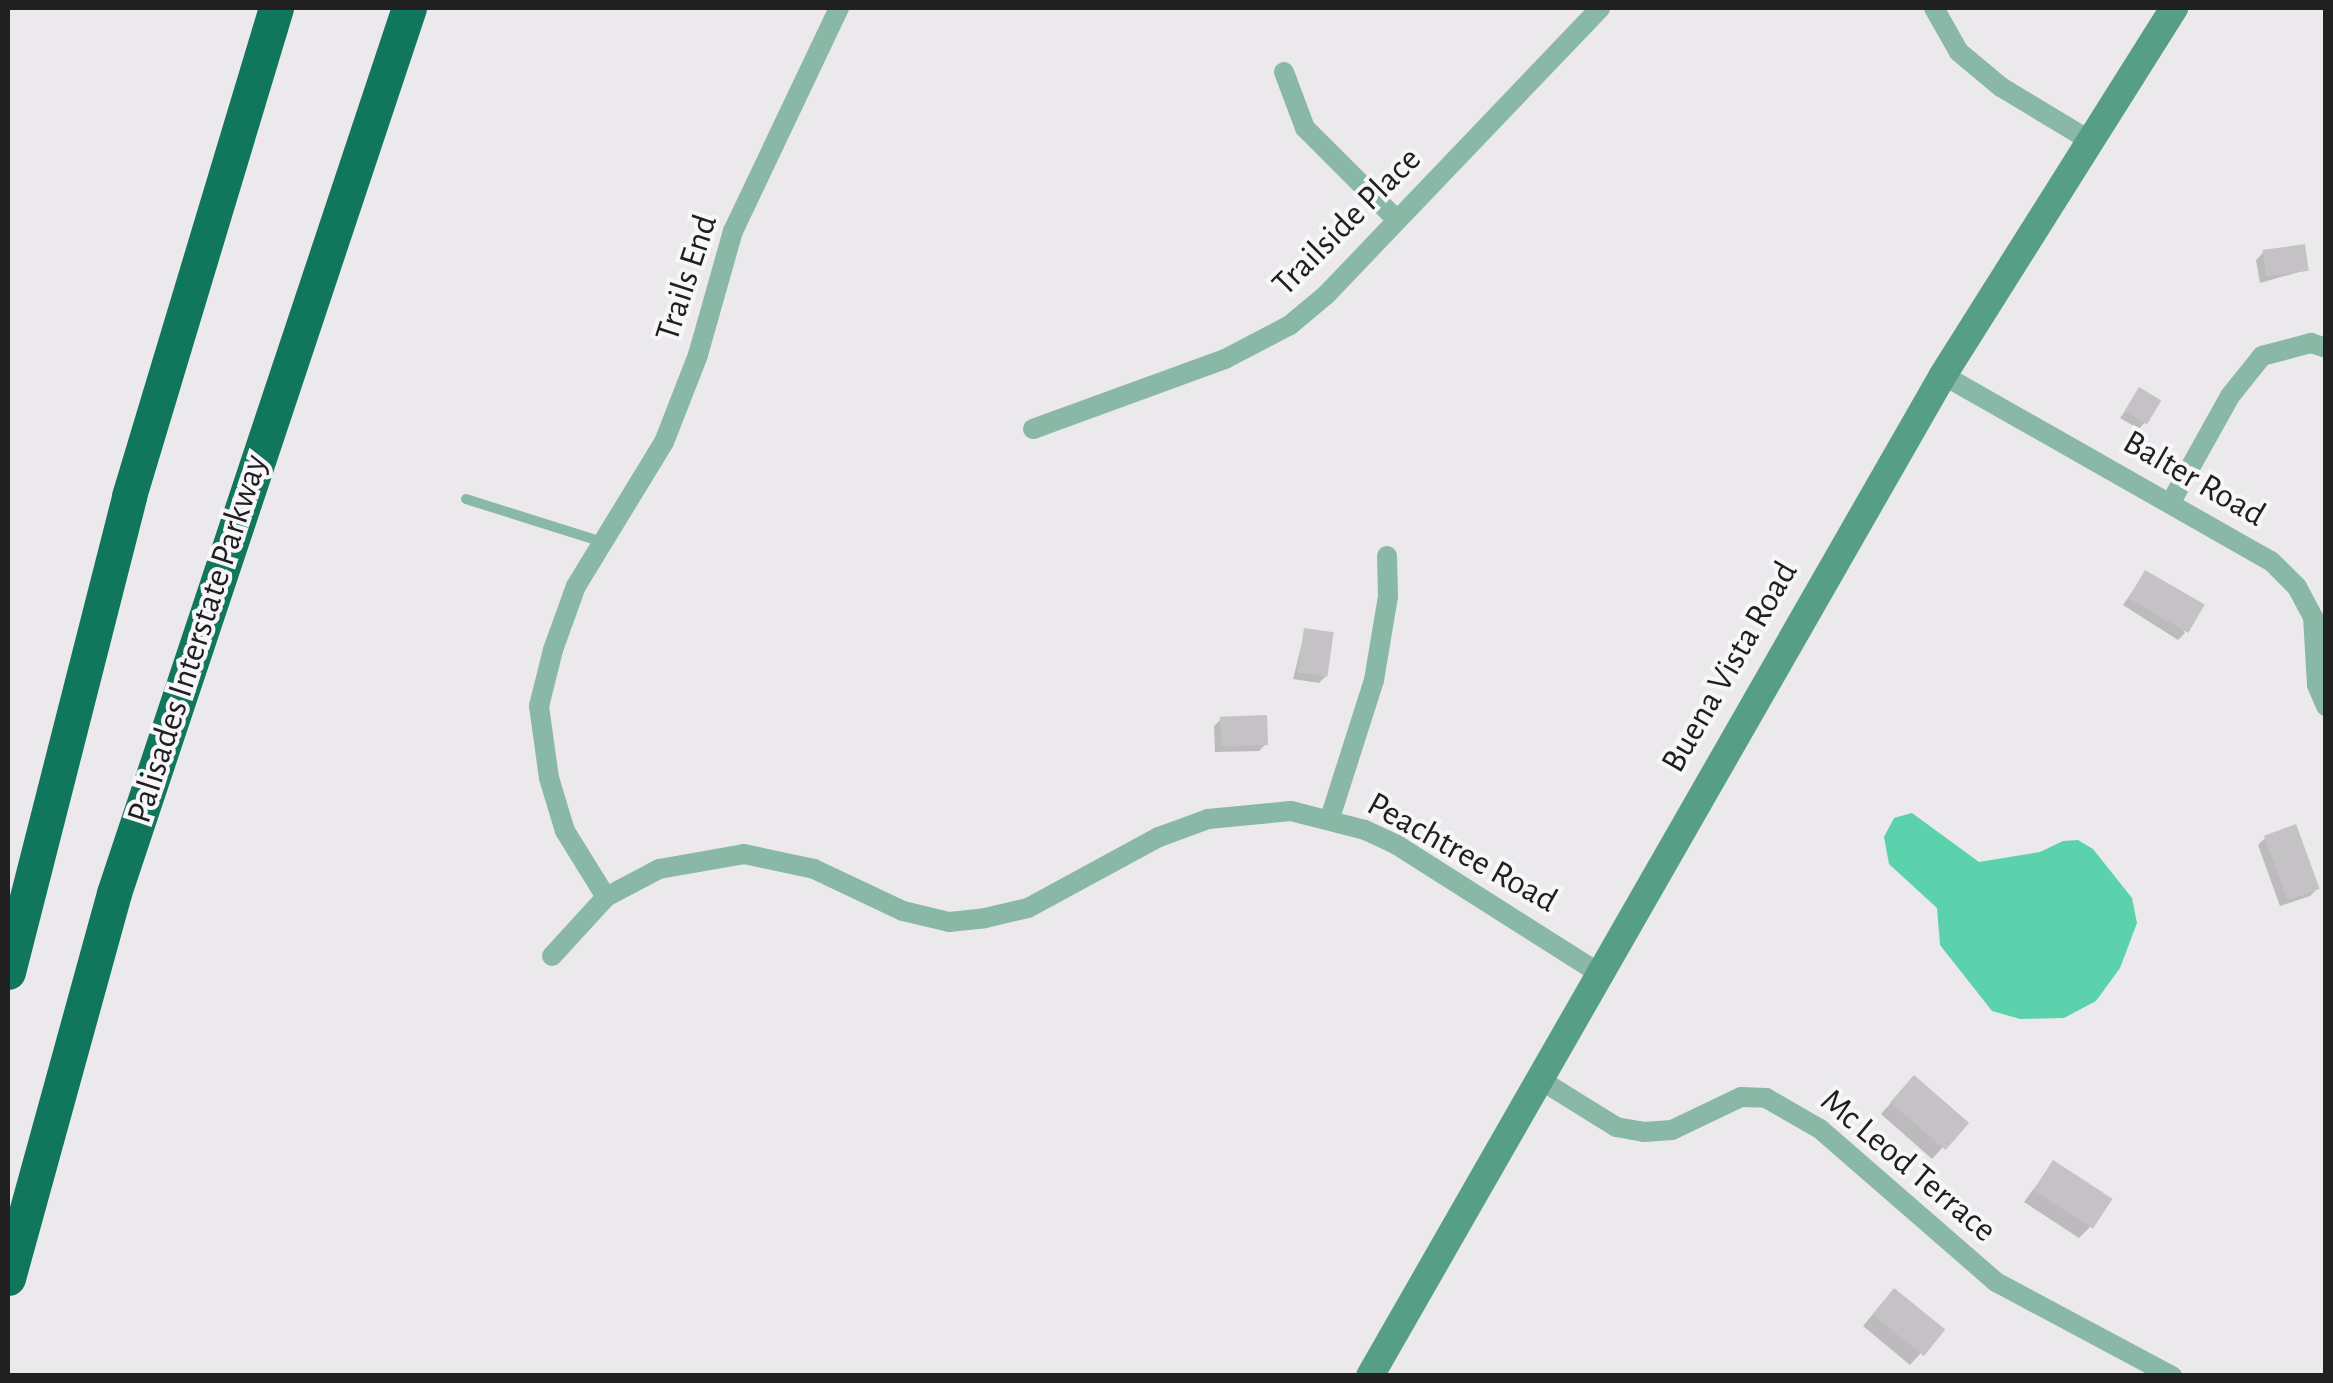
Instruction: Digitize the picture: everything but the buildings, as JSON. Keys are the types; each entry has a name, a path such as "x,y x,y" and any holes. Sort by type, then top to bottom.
{"highway":[{"path":"8,972 138,461 276,8"},
{"name":"Palisades Interstate Parkway","path":"8,1278 125,859 409,8"}],"street":[{"name":"Trails End","path":"606,897 565,830 548,778 539,706 570,602 664,442 698,354 733,231 838,8"},
{"name":"Trailside Place","path":"1033,429 1254,346 1326,295 1600,8"},
{"path":"1934,8 1959,52 2001,87 2092,142"},
{"name":"Buena Vista Road","path":"1370,1376 1942,375 2174,8"},
{"path":"1284,72 1305,128 1397,220"},
{"path":"2171,502 2230,396 2262,356 2311,343 2326,348"},
{"name":"Balter Road","path":"1942,375 2271,561 2297,587 2313,617 2317,684 2326,706"},
{"path":"1330,818 1374,680 1388,596 1387,556"},
{"name":"Peachtree Road","path":"552,956 606,897 659,869 744,854 814,869 903,912 949,922 1028,908 1158,836 1208,818 1258,810 1330,818 1397,845 1599,973"},
{"name":"Mc Leod Terrace","path":"1540,1079 1616,1128 1644,1132 1672,1130 1729,1101 1766,1098 1820,1129 1996,1282 2172,1376"}],"lane":[{"path":"466,499 602,542"}],"shaded area":[{"path":"1912,813 1979,862 2040,852 2063,841 2078,840 2093,849 2132,898 2137,923 2120,968 2096,1001 2064,1018 2020,1019 1992,1011 1940,945 1937,908 1889,864 1884,837 1894,818"}]}
